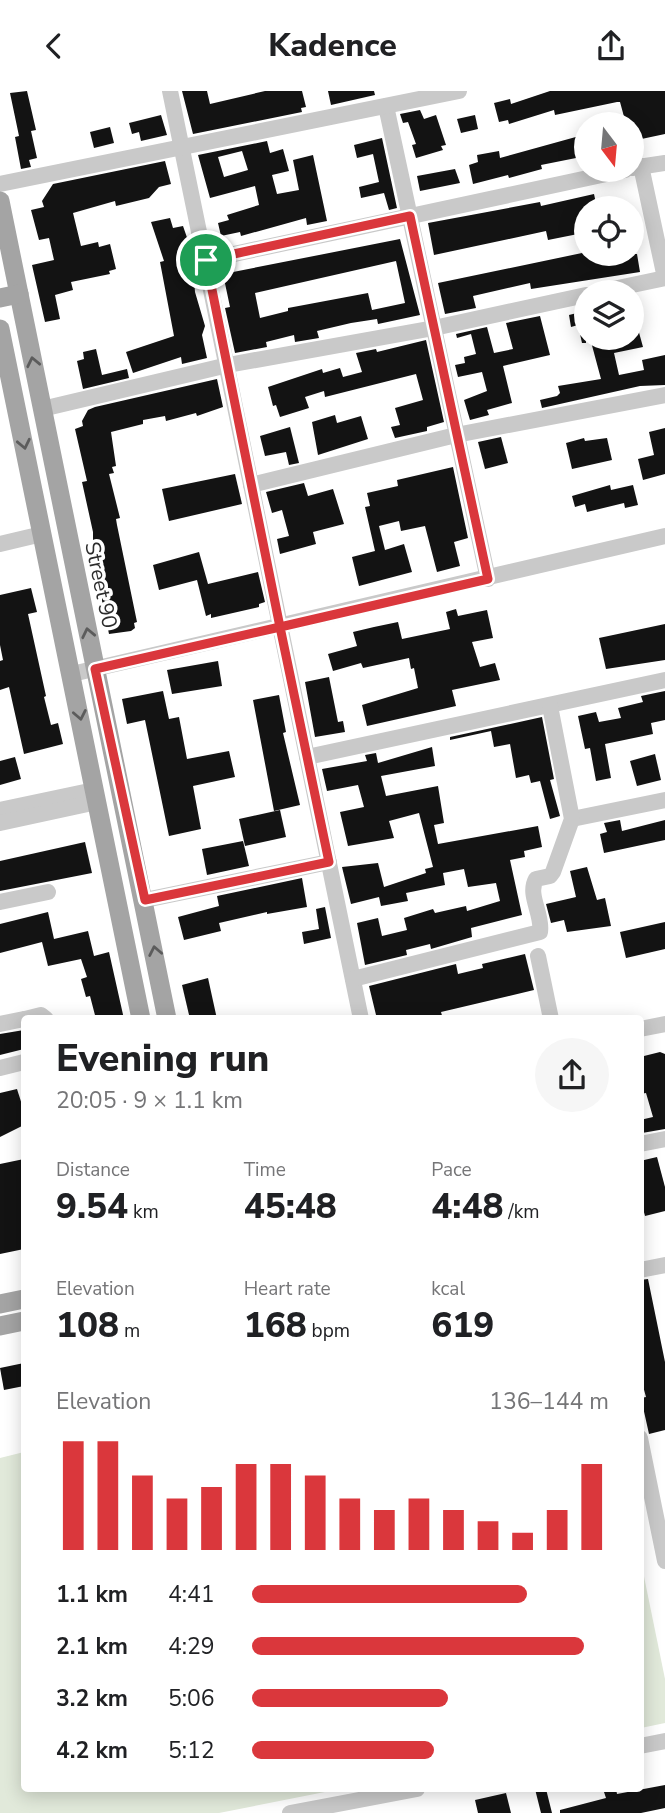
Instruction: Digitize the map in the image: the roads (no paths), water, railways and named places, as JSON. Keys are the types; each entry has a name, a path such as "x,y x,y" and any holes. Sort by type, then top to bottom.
{"main road":[{"name":"Street 90","path":"0,201 9,296 42,409 145,900 166,1015"},
{"path":"0,329 140,1015"},
{"path":"1,1299 21,1299"},
{"path":"0,1326 21,1322"}],"street":[{"path":"170,91 360,1015"},
{"path":"0,184 459,91"},
{"path":"386,106 488,579"},
{"path":"644,166 665,163"},
{"path":"206,260 574,181"},
{"path":"640,182 665,278 644,282"},
{"path":"42,409 228,365 434,328 574,298"},
{"path":"251,485 456,436 665,395"},
{"path":"0,544 42,534"},
{"path":"72,674 665,536"},
{"path":"307,757 665,680"},
{"path":"353,979 540,932 541,924 533,883 553,872 572,819 550,706"},
{"path":"0,810 96,796"},
{"path":"0,823 96,796"},
{"path":"572,819 665,800"},
{"path":"145,900 329,862"},
{"path":"0,902 48,892"},
{"path":"538,957 550,1015"},
{"path":"0,1024 21,1020"},
{"path":"644,1028 665,1024"},
{"path":"0,1068 21,1063"},
{"path":"644,1143 665,1139"},
{"path":"644,1269 665,1265"},
{"path":"644,1458 665,1561"},
{"path":"644,1745 665,1741"},
{"path":"290,1813 401,1792"}]}
